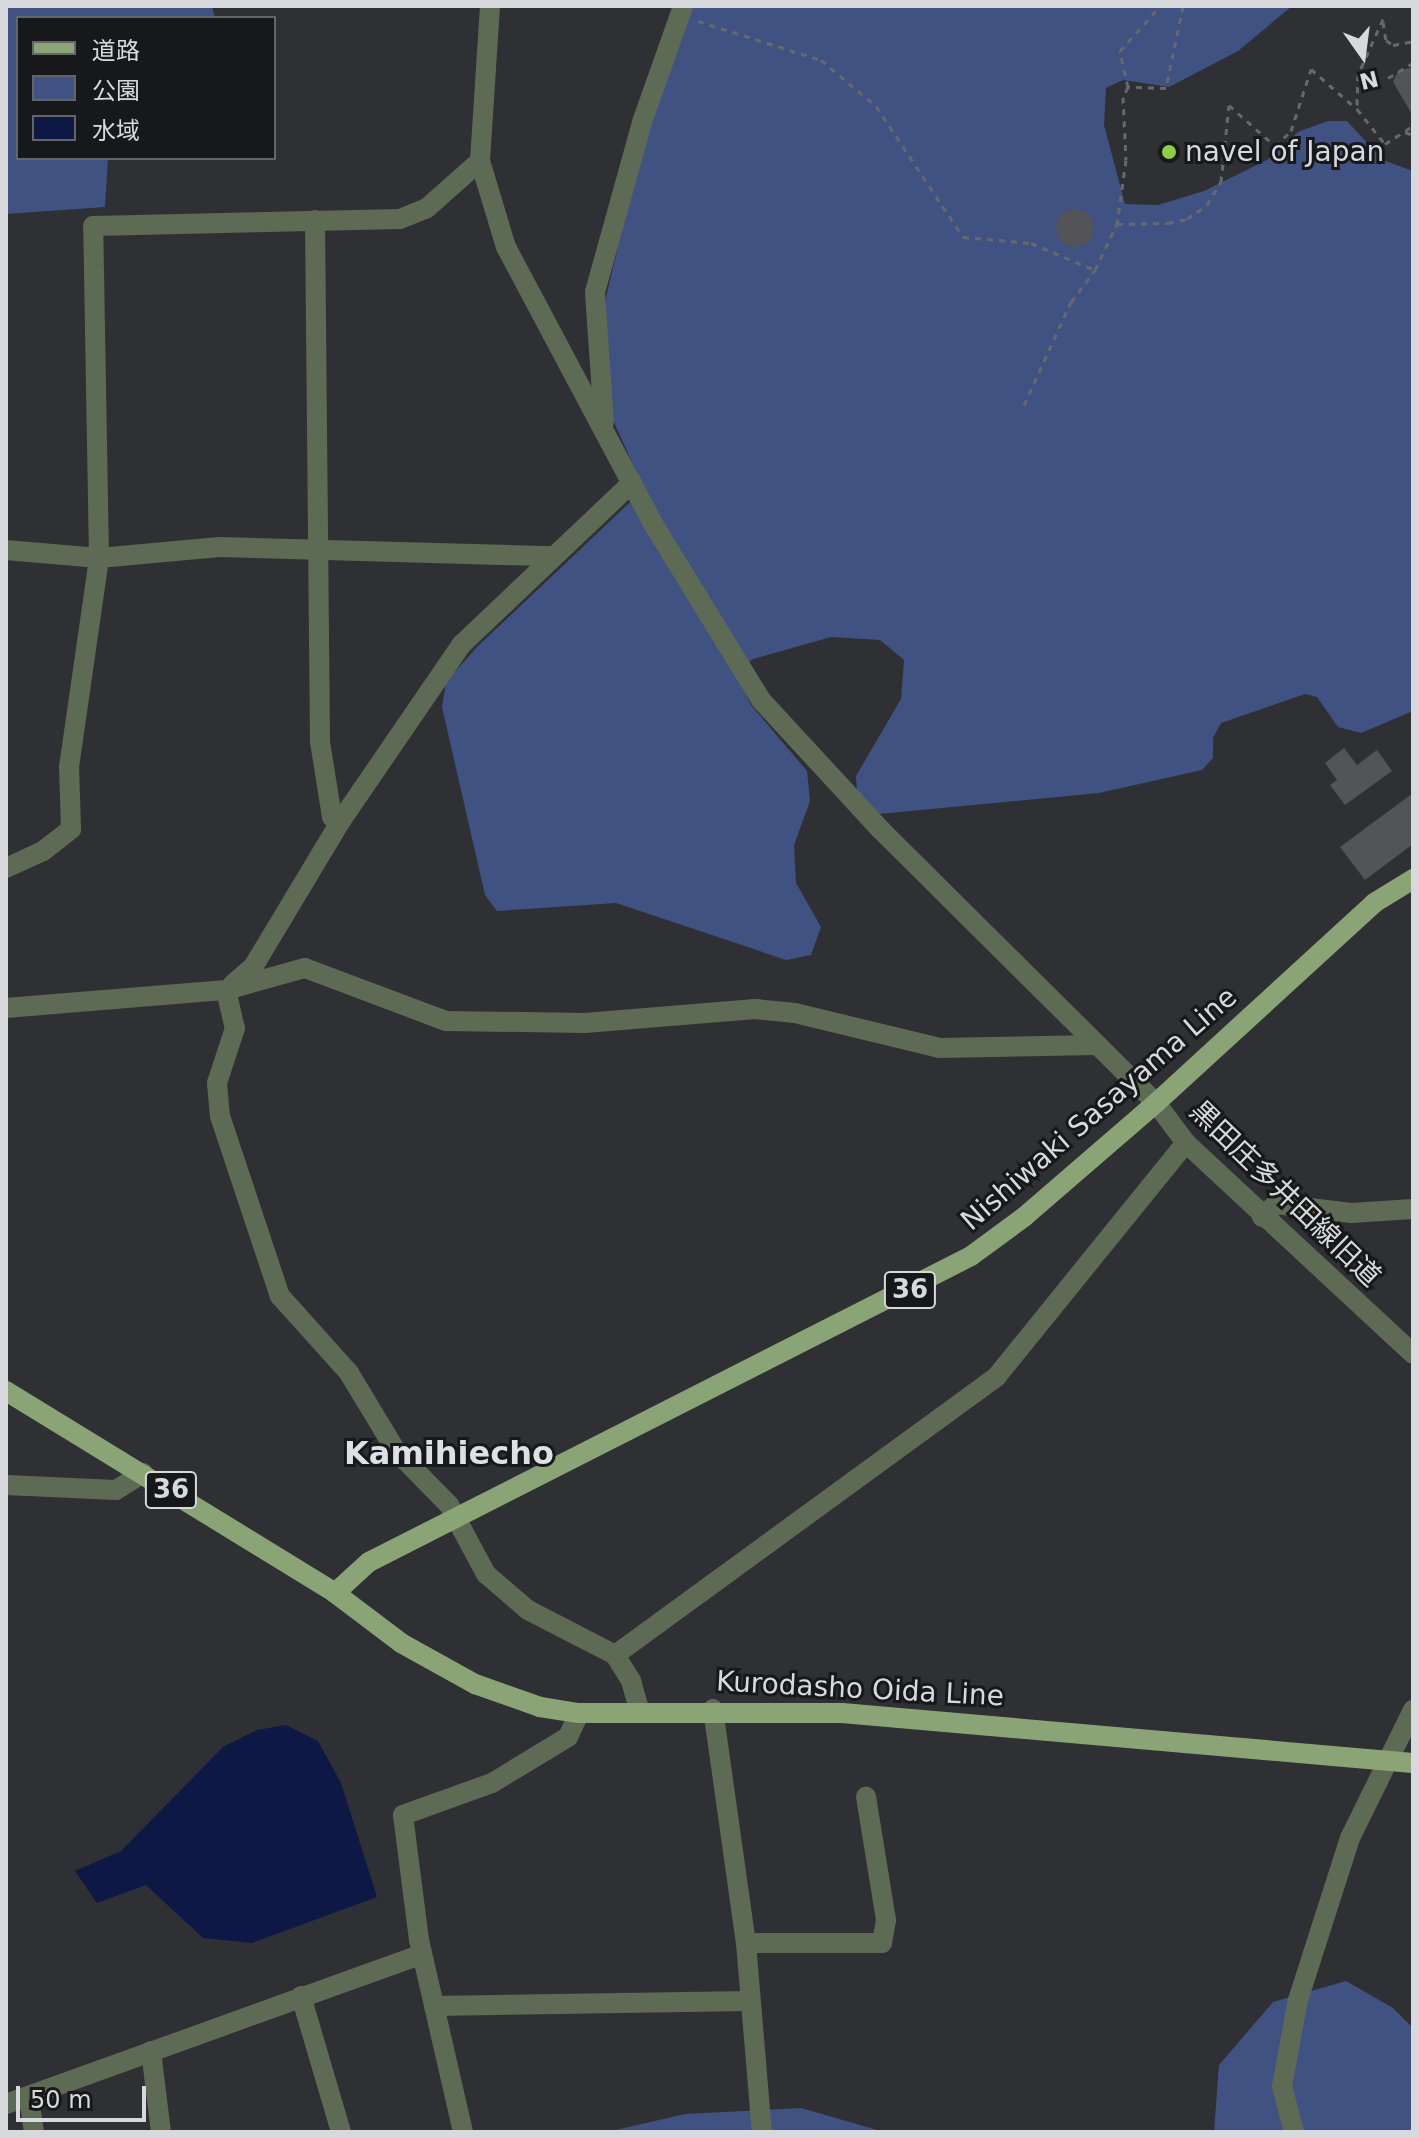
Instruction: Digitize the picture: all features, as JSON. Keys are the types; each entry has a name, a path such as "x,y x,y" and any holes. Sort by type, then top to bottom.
{"main road":[{"name":"Nishiwaki Sasayama Line","path":"335,1593 369,1562 971,1256 1024,1217 1156,1103 1374,903 1413,879"},
{"name":"36","path":"6,1391 335,1593"},
{"name":"Kurodasho Oida Line","path":"335,1593 401,1643 475,1684 540,1707 579,1713 713,1709 1018,1725 1413,1763"}],"street":[{"path":"6,868 43,851 71,829 69,767 99,558 93,226 400,219 427,208 480,161 490,6"},
{"path":"604,426 595,292 642,122 681,11"},
{"name":"黒田庄多井田線旧道","path":"480,161 506,247 632,483 761,700 880,829 1156,1103 1186,1143 1262,1217 1413,1354"},
{"path":"315,220 320,742 332,817 340,822"},
{"path":"226,990 253,967 340,822 461,645 551,556 632,483"},
{"path":"6,550 99,558 219,547 319,553 551,556"},
{"path":"6,1008 226,990 305,968 446,1021 585,1023 755,1009 795,1013 940,1048 1097,1045"},
{"path":"226,990 235,1028 217,1083 220,1116 280,1296 349,1373 396,1451 457,1518 486,1574 528,1610 615,1655 631,1681 640,1712"},
{"path":"615,1655 997,1376 1186,1143"},
{"path":"1262,1217 1276,1204 1351,1213 1413,1209"},
{"path":"6,1485 116,1490 143,1473"},
{"path":"713,1709 746,1943 762,2132"},
{"path":"1294,2132 1282,2086 1298,2000 1350,1838 1392,1761 1413,1710"},
{"path":"463,2132 422,1954 403,1815 492,1783 568,1737 579,1713"},
{"path":"746,1943 882,1943 886,1920 866,1797"},
{"path":"6,2104 422,1954"},
{"path":"301,1996 341,2132"},
{"path":"434,2006 750,2001"},
{"path":"151,2051 161,2132"},
{"path":"29,2097 34,2132"}],"path":[{"path":"1024,405 1071,302 1095,270 1117,224 1126,160 1123,97 1128,87 1120,51 1160,6"},
{"path":"1128,87 1166,88 1181,7"},
{"path":"681,11 821,60 876,106 963,237 1031,243 1095,270"},
{"path":"1357,109 1358,75 1383,19 1386,40 1393,45 1413,41"},
{"path":"1388,78 1413,63"},
{"path":"1117,224 1168,223 1187,219 1207,205 1221,182 1229,105 1275,146 1291,131 1311,69 1357,109 1385,144 1413,126"},
{"path":"1405,132 1413,135"}],"green space":[{"path":"6,6 212,6 214,16 16,16 16,160 108,160 105,207 6,214"},
{"path":"690,6 1292,6 1238,51 1169,87 1123,80 1106,88 1104,125 1125,204 1158,205 1204,191 1267,160 1298,132 1328,121 1347,121 1383,160 1413,171 1413,711 1361,733 1338,727 1317,697 1305,694 1221,723 1213,738 1213,758 1202,770 1099,793 879,814 857,792 856,776 901,699 904,660 880,640 831,637 753,659 735,673 751,705 807,771 810,801 794,845 796,883 821,927 811,955 786,960 616,903 497,911 485,895 442,707 446,682 477,647 644,489 613,420 605,301 647,125"},
{"path":"1346,1981 1393,2008 1413,2028 1413,2132 1214,2132 1219,2065 1273,2002"},
{"path":"801,2108 884,2132 607,2132 685,2114"}],"water":[{"path":"286,1725 318,1741 341,1783 377,1897 252,1943 203,1938 146,1885 97,1903 75,1871 121,1851 223,1747 257,1730"}],"building":[{"path":"1413,67 1413,116 1393,82 1398,71"},
{"path":"1075,209 1088,215 1094,228 1088,241 1075,247 1062,241 1056,228 1062,215"},
{"path":"1344,748 1357,765 1377,750 1392,771 1345,805 1330,785 1337,780 1325,763"},
{"path":"1413,793 1413,844 1365,880 1340,847"}],"place":[{"name":"navel of Japan","path":"1169,152"}],"district":[{"name":"Kamihiecho","path":"449,1453"}]}
